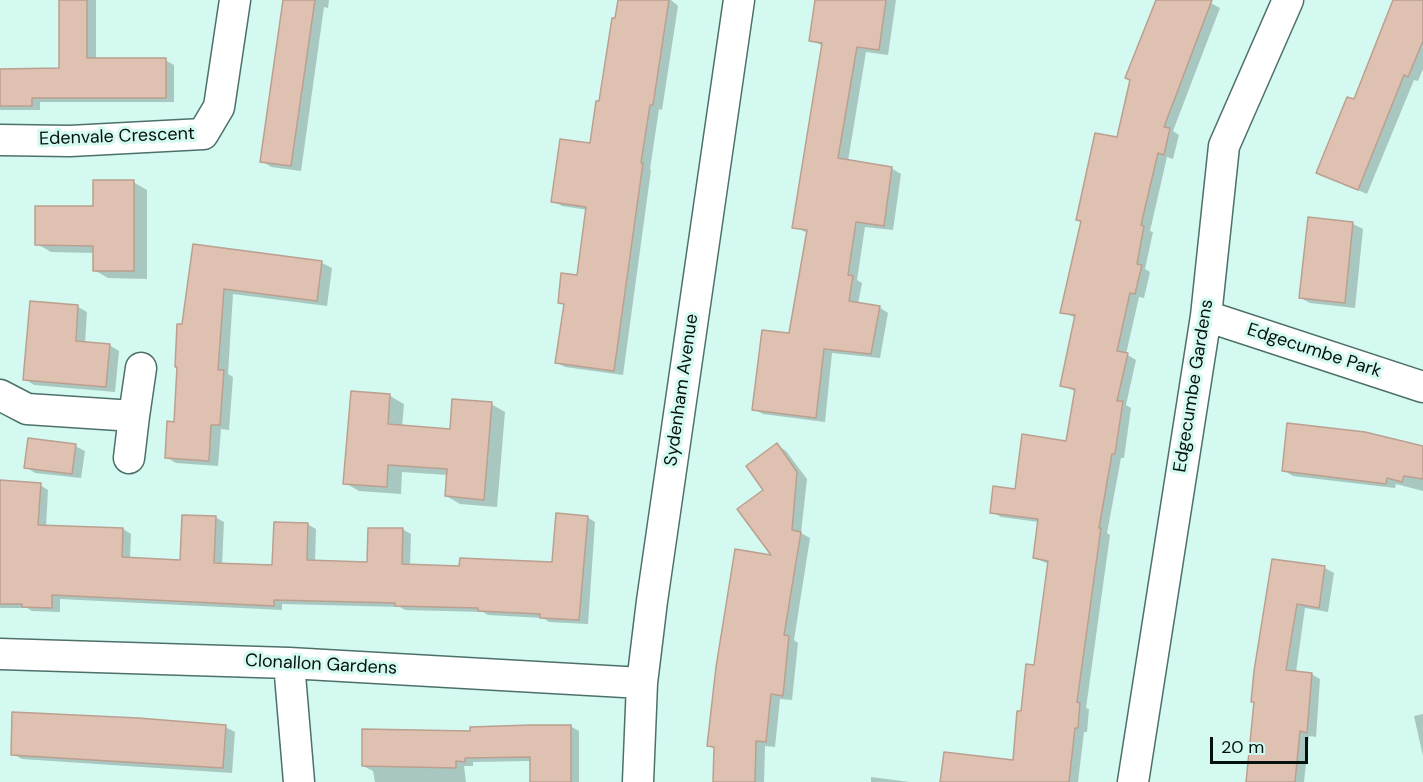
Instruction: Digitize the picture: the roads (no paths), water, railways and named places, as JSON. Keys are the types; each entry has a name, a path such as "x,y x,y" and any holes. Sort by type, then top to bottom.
{"street":[{"name":"Edenvale Crescent","path":"0,140 70,141 203,134 219,107 235,0"},
{"name":"Sydenham Avenue","path":"638,782 642,683 652,601 739,0"},
{"name":"Edgecumbe Gardens","path":"1133,782 1206,316 1224,146 1288,0"},
{"name":"Edgecumbe Park","path":"1206,316 1423,387"},
{"path":"129,458 141,368"},
{"path":"0,395 27,409 134,416"},
{"name":"Clonallon Gardens","path":"0,654 289,663 642,683"},
{"path":"289,663 299,782"}]}
